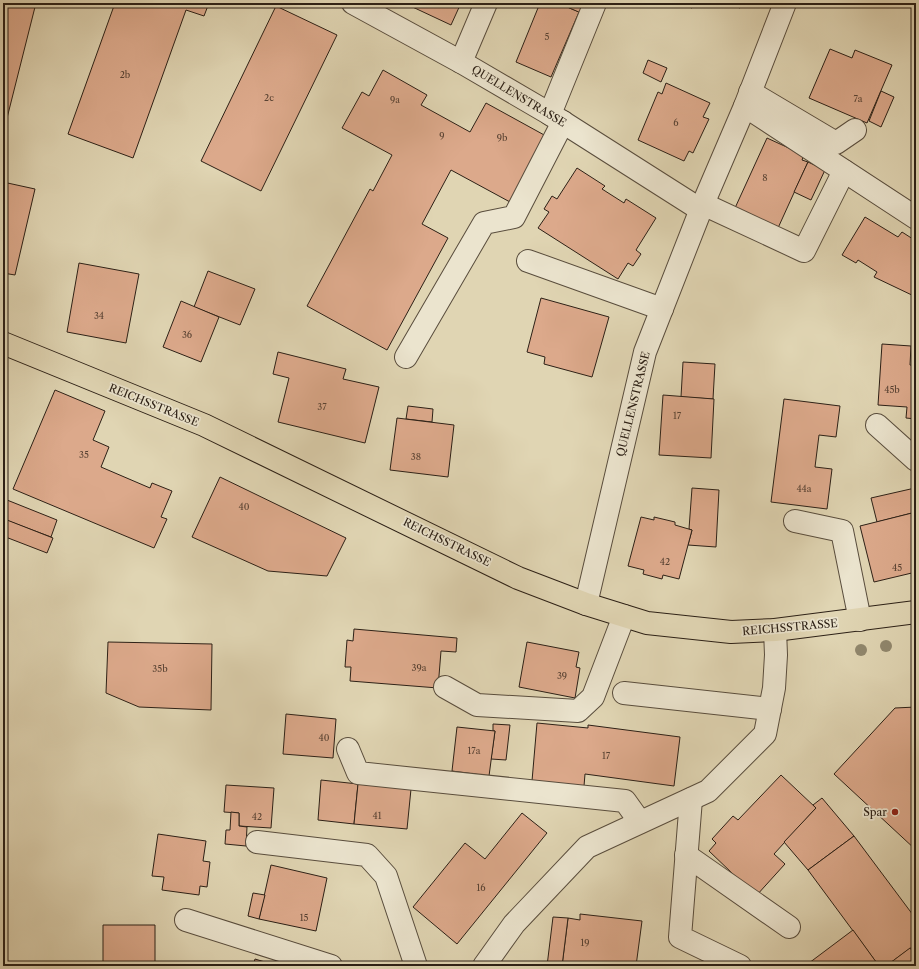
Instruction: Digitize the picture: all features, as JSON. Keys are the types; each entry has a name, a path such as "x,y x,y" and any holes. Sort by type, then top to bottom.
{"main road":[{"name":"REICHSSTRASSE","path":"3,343 204,425 518,578 586,604 647,623 731,632 775,630 916,612"}],"street":[{"name":"QUELLENSTRASSE","path":"353,3 461,62 702,207"},
{"path":"461,62 486,3"},
{"path":"406,357 484,223 514,217 556,118 595,3"},
{"name":"QUELLENSTRASSE","path":"586,604 645,352 702,207 748,99 785,3"},
{"path":"748,99 836,143 855,130"},
{"path":"748,99 844,171 916,218"},
{"path":"702,207 804,251 844,171"},
{"path":"528,262 662,309"},
{"path":"877,424 916,460"},
{"path":"795,521 842,531 860,620"},
{"path":"445,687 477,705 578,711 593,697 624,616"},
{"path":"484,966 514,924 587,847 708,791 765,734 774,688 776,656 775,630"},
{"path":"624,693 770,709"},
{"path":"348,749 358,773 625,801 640,822"},
{"path":"691,799 680,937 740,966"},
{"path":"257,842 367,855 386,876 416,966"},
{"path":"686,855 789,927"},
{"path":"186,920 331,966"}],"building":[{"path":"3,3 36,3 3,134"},
{"path":"115,3 209,3 204,16 186,10 133,158 68,134"},
{"path":"404,3 461,3 451,25"},
{"path":"540,3 558,3 579,12 551,77 516,62"},
{"path":"558,3 585,3 581,13"},
{"path":"678,3 694,3 692,8"},
{"path":"728,3 741,3 740,8"},
{"path":"276,6 337,35 261,191 201,161"},
{"path":"830,49 852,58 855,50 892,65 867,123 809,98"},
{"path":"648,60 667,68 661,82 643,73"},
{"path":"383,70 427,95 421,105 470,132 486,103 546,136 510,202 451,170 422,224 448,238 387,350 307,306 370,189 373,191 392,155 342,128 362,92 369,96"},
{"path":"666,83 710,103 703,117 709,119 693,153 689,151 684,161 638,140 658,92 662,94"},
{"path":"881,91 894,97 881,127 869,121"},
{"path":"767,138 804,155 802,160 808,162 778,228 735,208"},
{"path":"808,162 825,170 811,200 794,192"},
{"path":"577,168 605,186 602,189 624,203 626,199 656,218 636,250 641,254 633,266 628,263 618,279 538,228 549,212 544,209 552,196 557,199"},
{"path":"3,182 35,189 15,275 3,273"},
{"path":"865,217 898,237 902,232 916,241 916,297 874,277 877,272 858,260 856,263 842,255"},
{"path":"79,263 139,274 126,343 67,332"},
{"path":"208,271 255,289 240,325 194,307"},
{"path":"541,298 609,317 592,377 544,364 545,357 527,352"},
{"path":"181,301 219,317 201,362 163,347"},
{"path":"882,344 911,346 910,365 916,366 916,419 906,418 907,407 878,405"},
{"path":"278,352 346,369 343,379 379,387 365,443 278,422 289,378 273,374"},
{"path":"683,362 715,364 713,399 681,397"},
{"path":"55,390 105,411 93,440 109,447 101,467 150,488 152,483 172,491 161,517 167,519 154,548 13,489"},
{"path":"663,395 714,399 711,458 659,455"},
{"path":"784,399 840,406 836,437 819,435 815,467 832,469 827,509 771,502"},
{"path":"408,406 433,409 432,422 406,419"},
{"path":"397,418 454,425 448,477 390,470"},
{"path":"220,477 346,538 327,576 268,571 192,537"},
{"path":"692,488 719,490 716,547 688,545 692,530 689,529"},
{"path":"915,488 916,512 877,522 871,498"},
{"path":"7,500 57,520 51,537 3,519 3,511"},
{"path":"916,512 916,572 874,582 860,526"},
{"path":"641,517 654,520 654,517 675,522 675,525 692,530 679,579 663,575 662,579 643,574 644,570 628,566"},
{"path":"7,520 53,538 47,553 3,536"},
{"path":"354,629 457,638 456,652 441,651 438,688 350,681 351,667 345,667 347,640 353,641"},
{"path":"108,642 212,644 211,710 139,707 106,693"},
{"path":"527,642 579,652 576,667 580,668 575,698 519,687"},
{"name":"Spar","path":"916,707 916,850 834,774 895,708"},
{"path":"286,714 336,719 333,758 283,754"},
{"path":"537,723 588,728 588,725 680,737 674,786 585,774 584,786 532,781"},
{"path":"493,724 510,725 506,760 491,759 495,731 493,731"},
{"path":"457,727 495,731 489,776 452,771"},
{"path":"781,775 816,808 774,854 785,864 756,896 709,851 716,843 712,839 733,816 738,820"},
{"path":"321,780 358,784 354,824 318,820"},
{"path":"358,784 411,789 407,829 354,824"},
{"path":"226,785 274,788 271,828 239,826 239,813 224,812"},
{"path":"822,798 854,836 808,870 784,842 816,808 813,805"},
{"path":"231,812 239,813 239,826 247,827 246,846 225,844 226,830 230,830"},
{"path":"522,813 547,833 457,944 413,907 465,843 485,859"},
{"path":"158,834 206,841 203,861 210,862 207,887 200,886 199,895 162,890 164,877 152,876"},
{"path":"854,836 916,919 916,944 886,966 879,966 808,870"},
{"path":"271,865 327,878 316,931 259,919"},
{"path":"253,893 265,895 259,919 248,916"},
{"path":"580,914 642,921 636,966 562,966 568,918 580,920"},
{"path":"553,917 568,918 562,966 547,966"},
{"path":"103,925 155,925 155,966 134,966 134,963 103,963"},
{"path":"853,930 879,966 805,966"},
{"path":"910,948 916,956 916,966 886,966"},
{"path":"255,959 278,966 253,966"}],"place":[{"name":"Spar","path":"895,812"}]}
